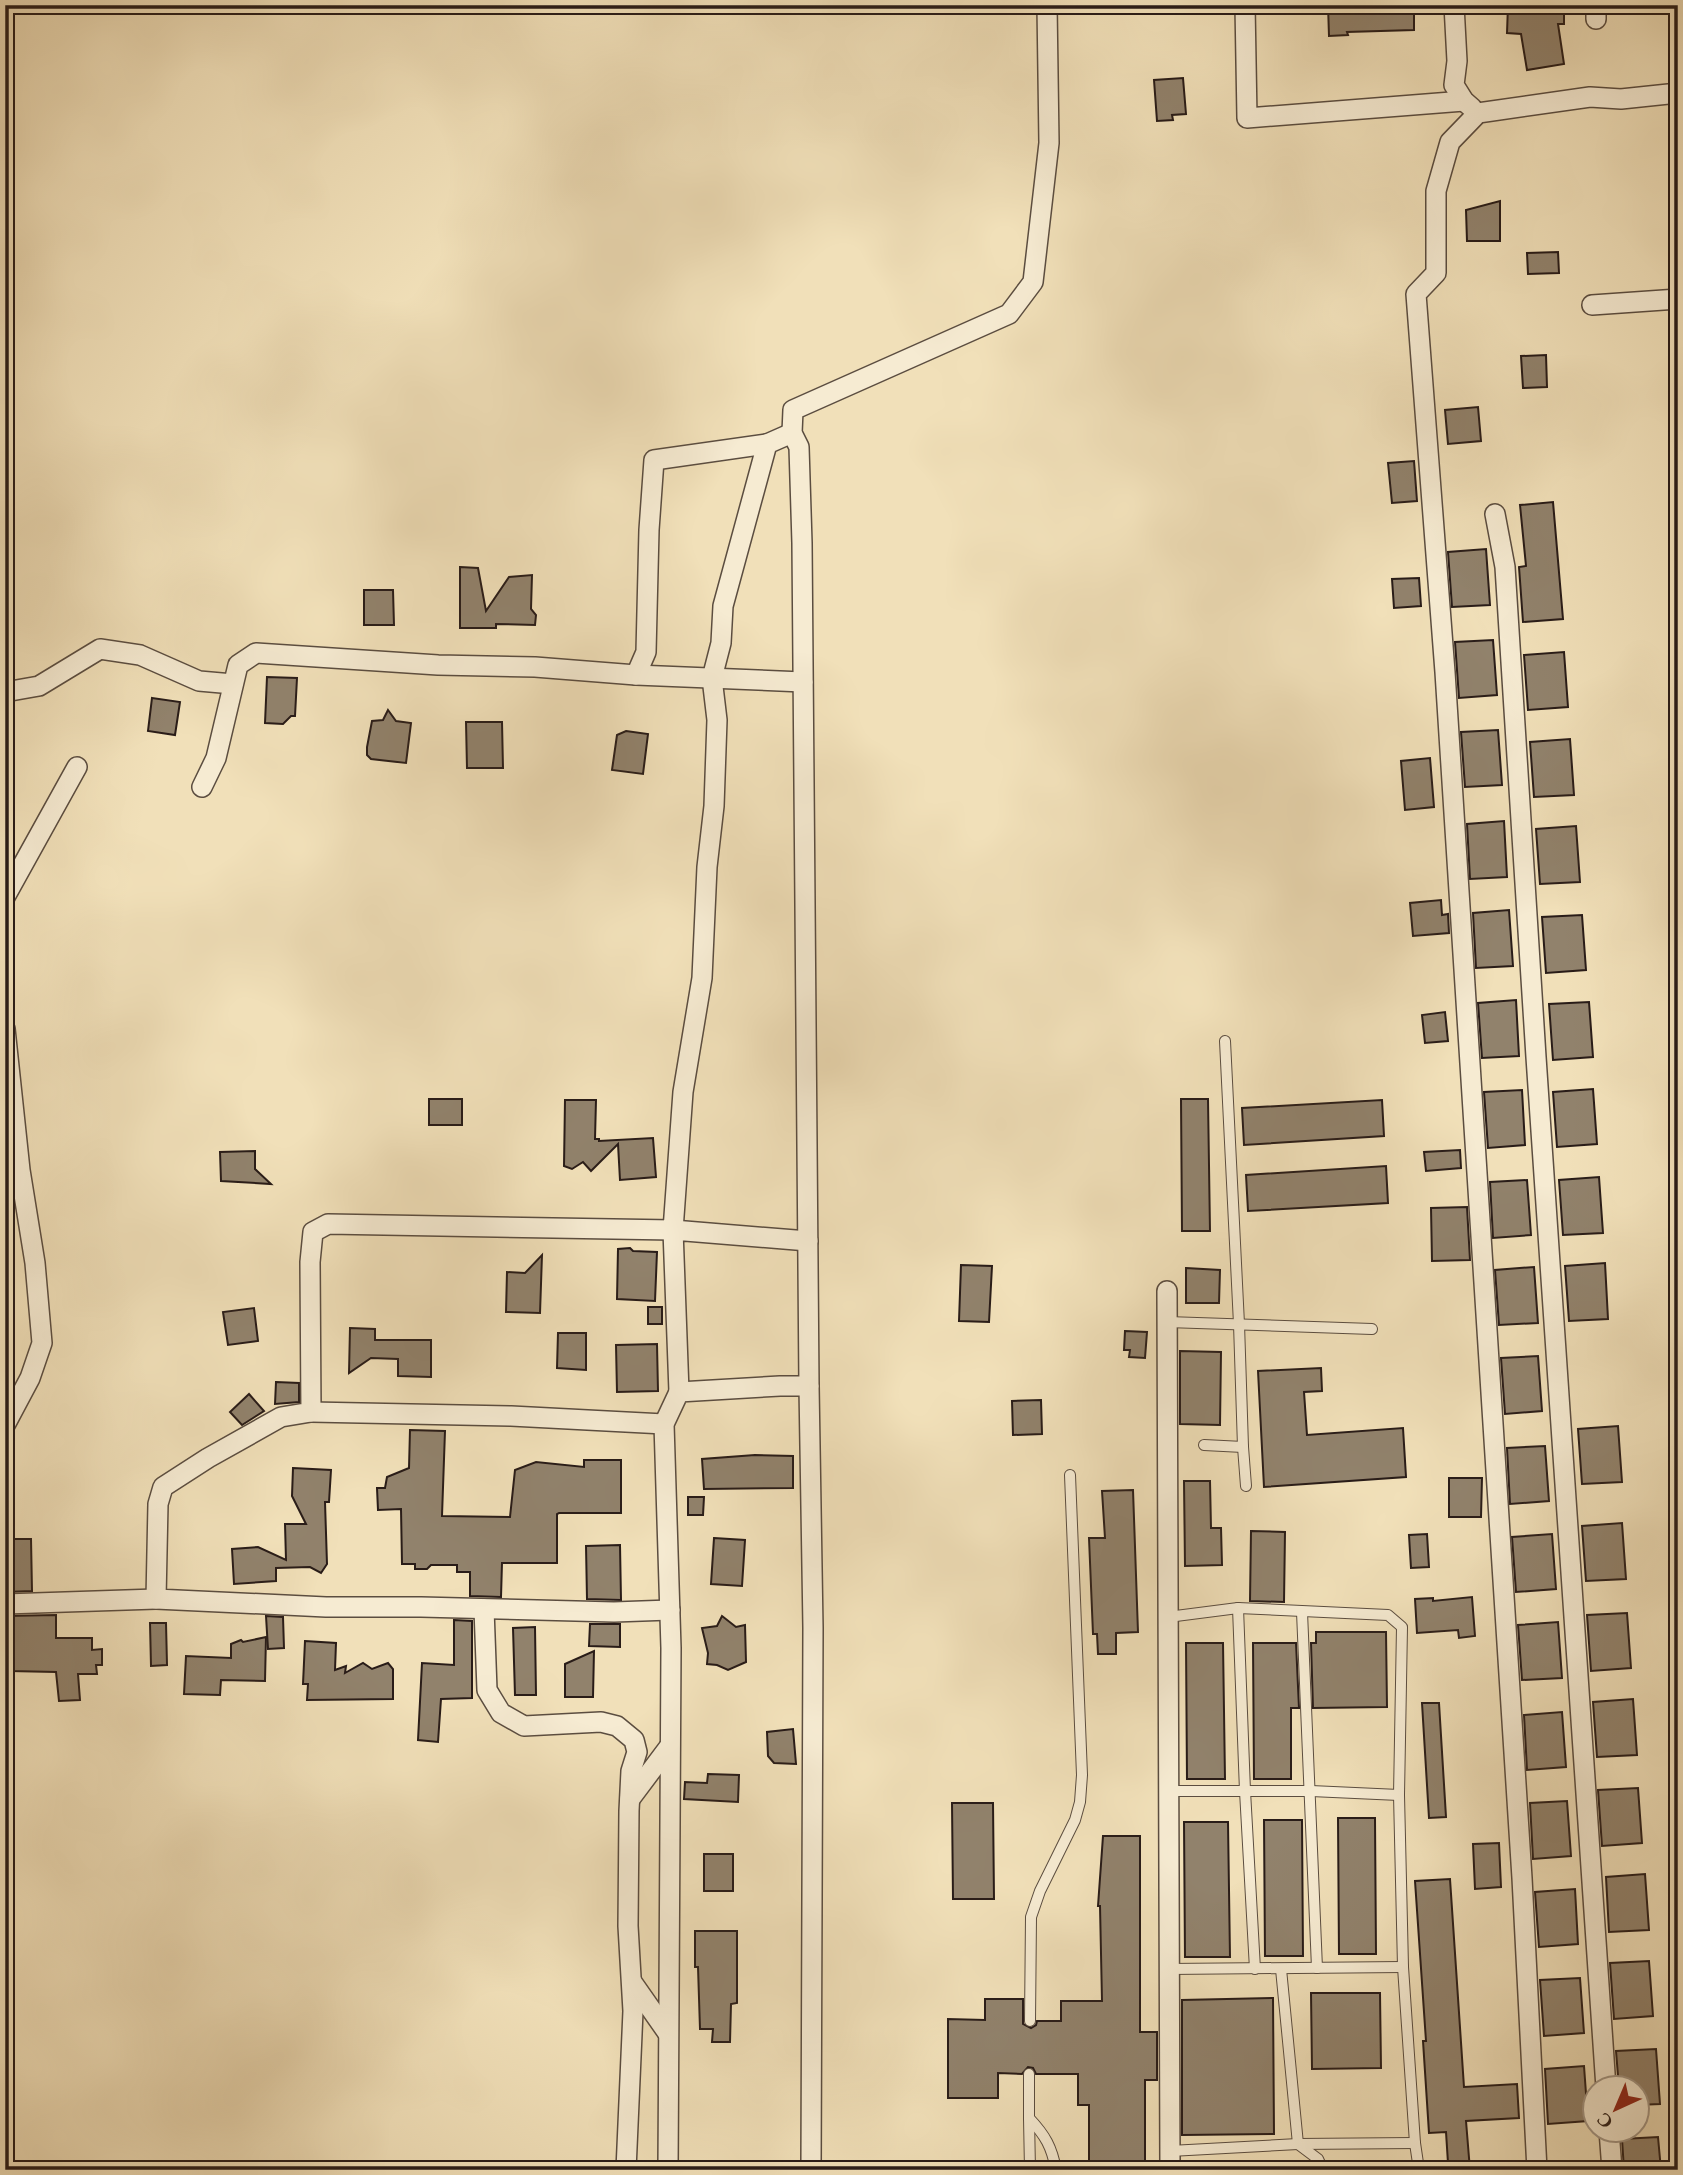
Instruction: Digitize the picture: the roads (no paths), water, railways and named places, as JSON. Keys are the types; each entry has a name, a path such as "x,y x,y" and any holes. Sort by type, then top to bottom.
{"street":[{"path":"811,2170 813,1628 803,682 799,447 792,433 793,410 1009,314 1033,282 1049,143 1047,5"},
{"path":"1245,5 1247,118 1471,107 1590,97 1621,99 1678,93"},
{"path":"1454,5 1457,61 1454,85 1471,107"},
{"path":"1471,107 1450,142 1436,191 1436,273 1416,294 1445,672 1523,1892 1537,2170"},
{"path":"1592,305 1678,299"},
{"path":"636,675 646,652 654,460 767,444 792,433"},
{"path":"668,2170 670,1609 664,1424 679,1392 673,1230 684,1092 702,978 717,720 712,678 721,643 723,606 767,444"},
{"path":"1495,514 1505,567 1605,2074"},
{"path":"5,692 38,686 100,649 140,655 199,681 233,684"},
{"path":"202,787 216,758 238,665 256,653 535,667 694,679 803,682"},
{"path":"5,897 77,766"},
{"path":"5,1029 20,1170 35,1262 42,1343 30,1378 5,1425"},
{"path":"311,1412 311,1252 313,1232 328,1224 673,1230 808,1241"},
{"path":"1167,1292 1170,2161"},
{"path":"679,1392 780,1386 809,1387"},
{"path":"156,1599 158,1504 163,1488 208,1458 281,1417 311,1412 511,1416 664,1424"},
{"path":"5,1604 156,1599 326,1607 614,1612 670,1609"},
{"path":"484,1609 487,1690 501,1713 524,1726 601,1722 617,1726 634,1740 637,1752 631,1771 628,1926 633,2011 626,2170"},
{"path":"630,1799 669,1747"},
{"path":"631,1981 667,2032"},
{"path":"1610,2144 1612,2170"}],"lane":[{"path":"1225,1041 1239,1324 1242,1447 1246,1486"},
{"path":"1167,1322 1372,1329"},
{"path":"1204,1445 1242,1447"},
{"path":"1030,2021 1031,1917 1040,1891 1075,1820 1080,1802 1082,1775 1070,1475"},
{"path":"1238,1608 1255,1969"},
{"path":"1168,1617 1238,1608 1388,1615 1402,1627 1399,1795 1403,1967 1419,2170"},
{"path":"1302,1612 1317,1968"},
{"path":"1168,1791 1311,1791 1399,1795"},
{"path":"1169,1969 1403,1967"},
{"path":"1281,1969 1298,2144 1318,2159 1323,2170"},
{"path":"1029,2074 1030,2170"},
{"path":"1029,2118 1051,2146 1056,2170"},
{"path":"1170,2161 1298,2144 1415,2143"}]}
